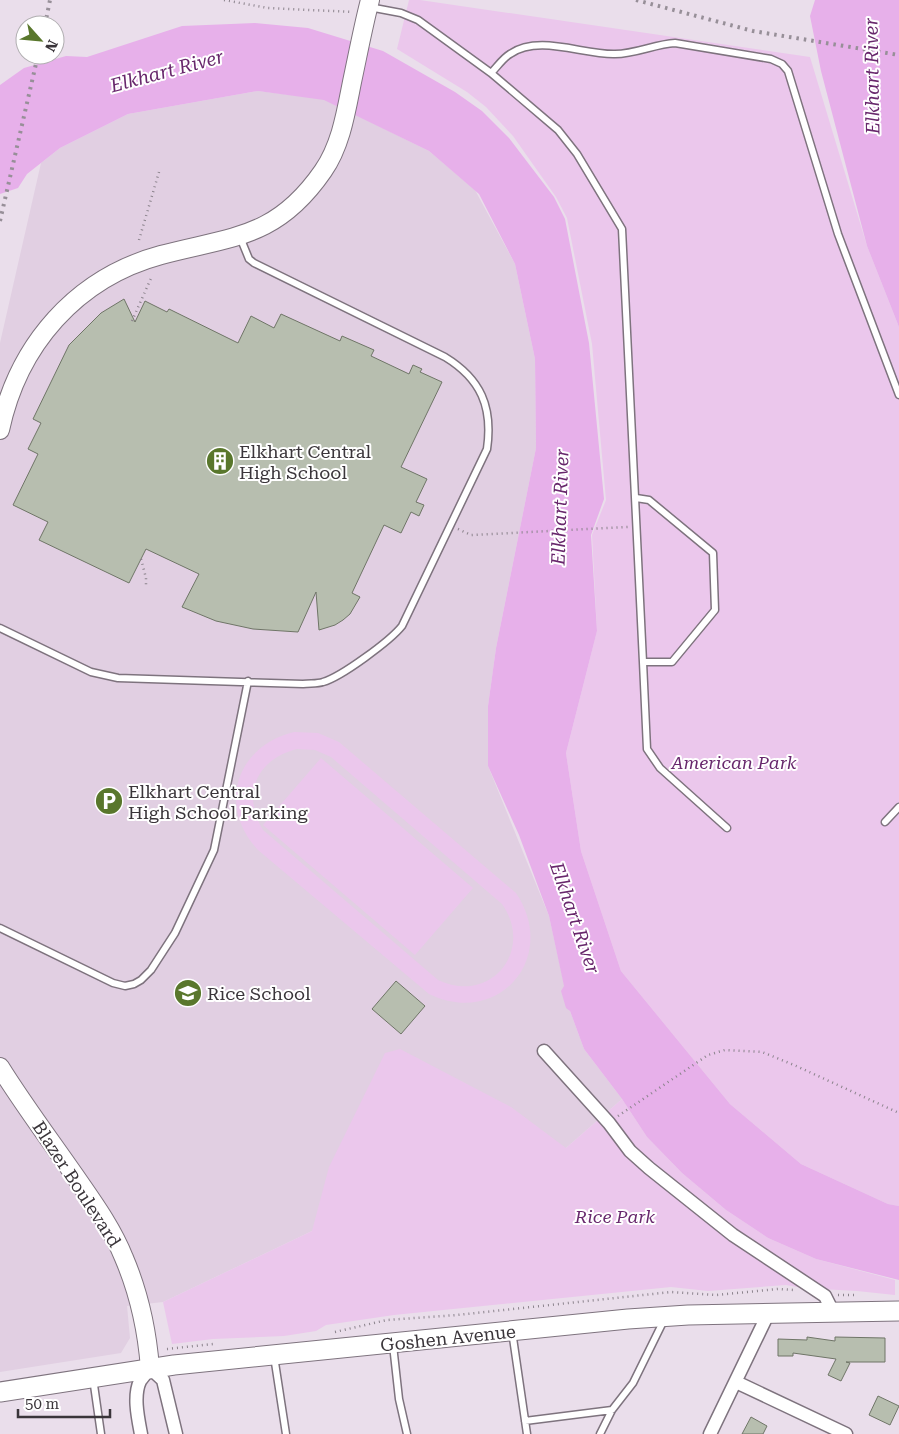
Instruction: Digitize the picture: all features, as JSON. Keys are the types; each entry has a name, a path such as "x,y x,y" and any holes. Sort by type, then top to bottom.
{"main road":[{"path":"0,430 4,410 13,385 26,360 40,337 76,299 99,282 125,268 159,256 240,236 262,228 299,202 324,169 336,146 344,122 364,11"},
{"name":"Blazer Boulevard","path":"0,1067 107,1224 123,1256 134,1283 143,1316 150,1368"},
{"name":"Goshen Avenue","path":"0,1392 150,1368 666,1316 899,1311"}],"street":[{"path":"544,1050 630,1151 733,1235 825,1296 834,1312"},
{"path":"710,1434 768,1314"},
{"path":"140,1434 137,1394 140,1382 150,1368"},
{"name":"Blazer Boulevard","path":"150,1368 163,1380 176,1434"},
{"path":"736,1382 846,1434"}],"lane":[{"path":"364,11 383,8 412,16 491,73 558,130 577,154 622,229 647,749 660,768 727,828"},
{"path":"491,73 509,54 522,48 538,45 613,54 632,53 675,43 770,59 782,64 788,71 838,234 899,394"},
{"path":"0,628 91,672 106,676 304,684 323,682 337,676 386,643 402,626 487,449 489,430 482,397 474,380 445,357 254,264 249,259 240,236"},
{"path":"636,498 649,500 713,553 715,610 672,662 643,662"},
{"path":"0,928 113,983 125,986 142,980 175,934 214,850 248,681"},
{"path":"885,822 899,807"},
{"path":"600,1434 612,1410 633,1383 666,1316"},
{"path":"512,1331 527,1434"},
{"path":"392,1344 399,1398 407,1434"},
{"path":"274,1355 286,1434"},
{"path":"93,1378 101,1434"},
{"path":"525,1420 612,1410"}],"path":[{"path":"224,0 268,8 364,11"},
{"path":"139,240 159,172"},
{"path":"132,320 152,276"},
{"path":"451,525 471,535 637,526"},
{"path":"141,559 146,586"},
{"path":"617,1117 708,1055 725,1050 762,1052 899,1113"}],"shaded area":[{"name":"Elkhart Central High School","path":"258,91 324,99 429,151 475,190 515,264 535,359 536,448 496,648 488,706 488,766 549,916 570,1011 584,1049 622,1099 566,1148 312,1231 163,1302 127,1306 130,1338 121,1353 0,1372 0,343 41,163 60,148 128,114"}],"green space":[{"name":"American Park","path":"409,0 420,0 810,57 867,246 899,327 899,1206 888,1204 801,1164 730,1104 621,971 581,851 566,753 597,631 592,535 606,500 592,344 567,218 556,197 513,136 486,107 467,92 397,49"},
{"path":"294,732 318,733 339,742 516,893 527,917 530,941 526,962 515,980 499,994 478,1002 455,1002 429,994 258,850 245,833 238,815 236,797 239,780 246,764 258,750 274,739","holes":["297,749 315,750 331,757 502,904 511,922 513,939 510,955 502,969 490,979 475,985 457,986 438,980 263,830 253,804 257,780 263,770 283,754"]},
{"path":"321,758 473,888 415,955 263,825"},
{"name":"Rice Park","path":"400,1049 511,1107 566,1148 622,1099 647,1137 682,1173 726,1210 768,1238 816,1259 895,1280 895,1295 786,1285 708,1291 671,1287 394,1315 326,1325 316,1331 284,1336 213,1339 172,1344 163,1302 312,1231 329,1167 385,1053"}],"water":[{"name":"Elkhart River","path":"815,0 899,0 899,327 867,246 821,71 810,16"},
{"name":"Elkhart River","path":"255,23 308,28 383,51 455,92 482,111 509,138 554,197 565,219 589,343 604,499 591,535 597,631 566,753 581,851 621,971 730,1104 801,1164 888,1204 899,1206 899,1280 816,1259 768,1238 726,1210 682,1173 647,1137 622,1099 584,1049 570,1011 566,1008 561,991 564,986 549,916 519,835 488,766 488,706 496,648 536,448 535,359 515,264 479,194 429,151 324,100 258,91 128,114 60,148 27,174 18,188 0,194 0,85 24,68 34,65 65,65 65,56 87,57 182,26"}],"building":[{"name":"Elkhart Central High School","path":"124,299 135,322 145,301 167,312 169,309 238,343 251,316 274,328 281,314 340,341 342,336 374,350 371,356 409,374 413,365 422,369 420,372 442,382 401,467 427,479 416,502 424,505 419,516 411,512 401,533 384,525 352,593 360,597 350,614 343,620 335,625 319,630 316,592 298,632 253,629 216,621 182,607 199,574 146,549 129,583 39,540 48,522 13,505 38,454 28,449 41,423 33,419 69,345 101,313"},
{"path":"396,981 425,1006 401,1034 372,1009"},
{"path":"807,1337 835,1341 835,1337 885,1338 885,1362 846,1362 850,1363 841,1381 828,1375 836,1359 793,1353 793,1356 778,1356 778,1339 807,1340"},
{"path":"878,1396 899,1406 890,1425 869,1415"},
{"path":"751,1417 767,1426 763,1434 742,1434"}],"railway":[{"path":"47,15 50,0"},
{"path":"636,0 753,31 899,55"},
{"path":"0,221 36,65"}],"place":[{"name":"Elkhart Central High School","path":"220,461"},
{"name":"Elkhart Central High School Parking","path":"109,801"},
{"name":"Rice School","path":"188,993"}]}
